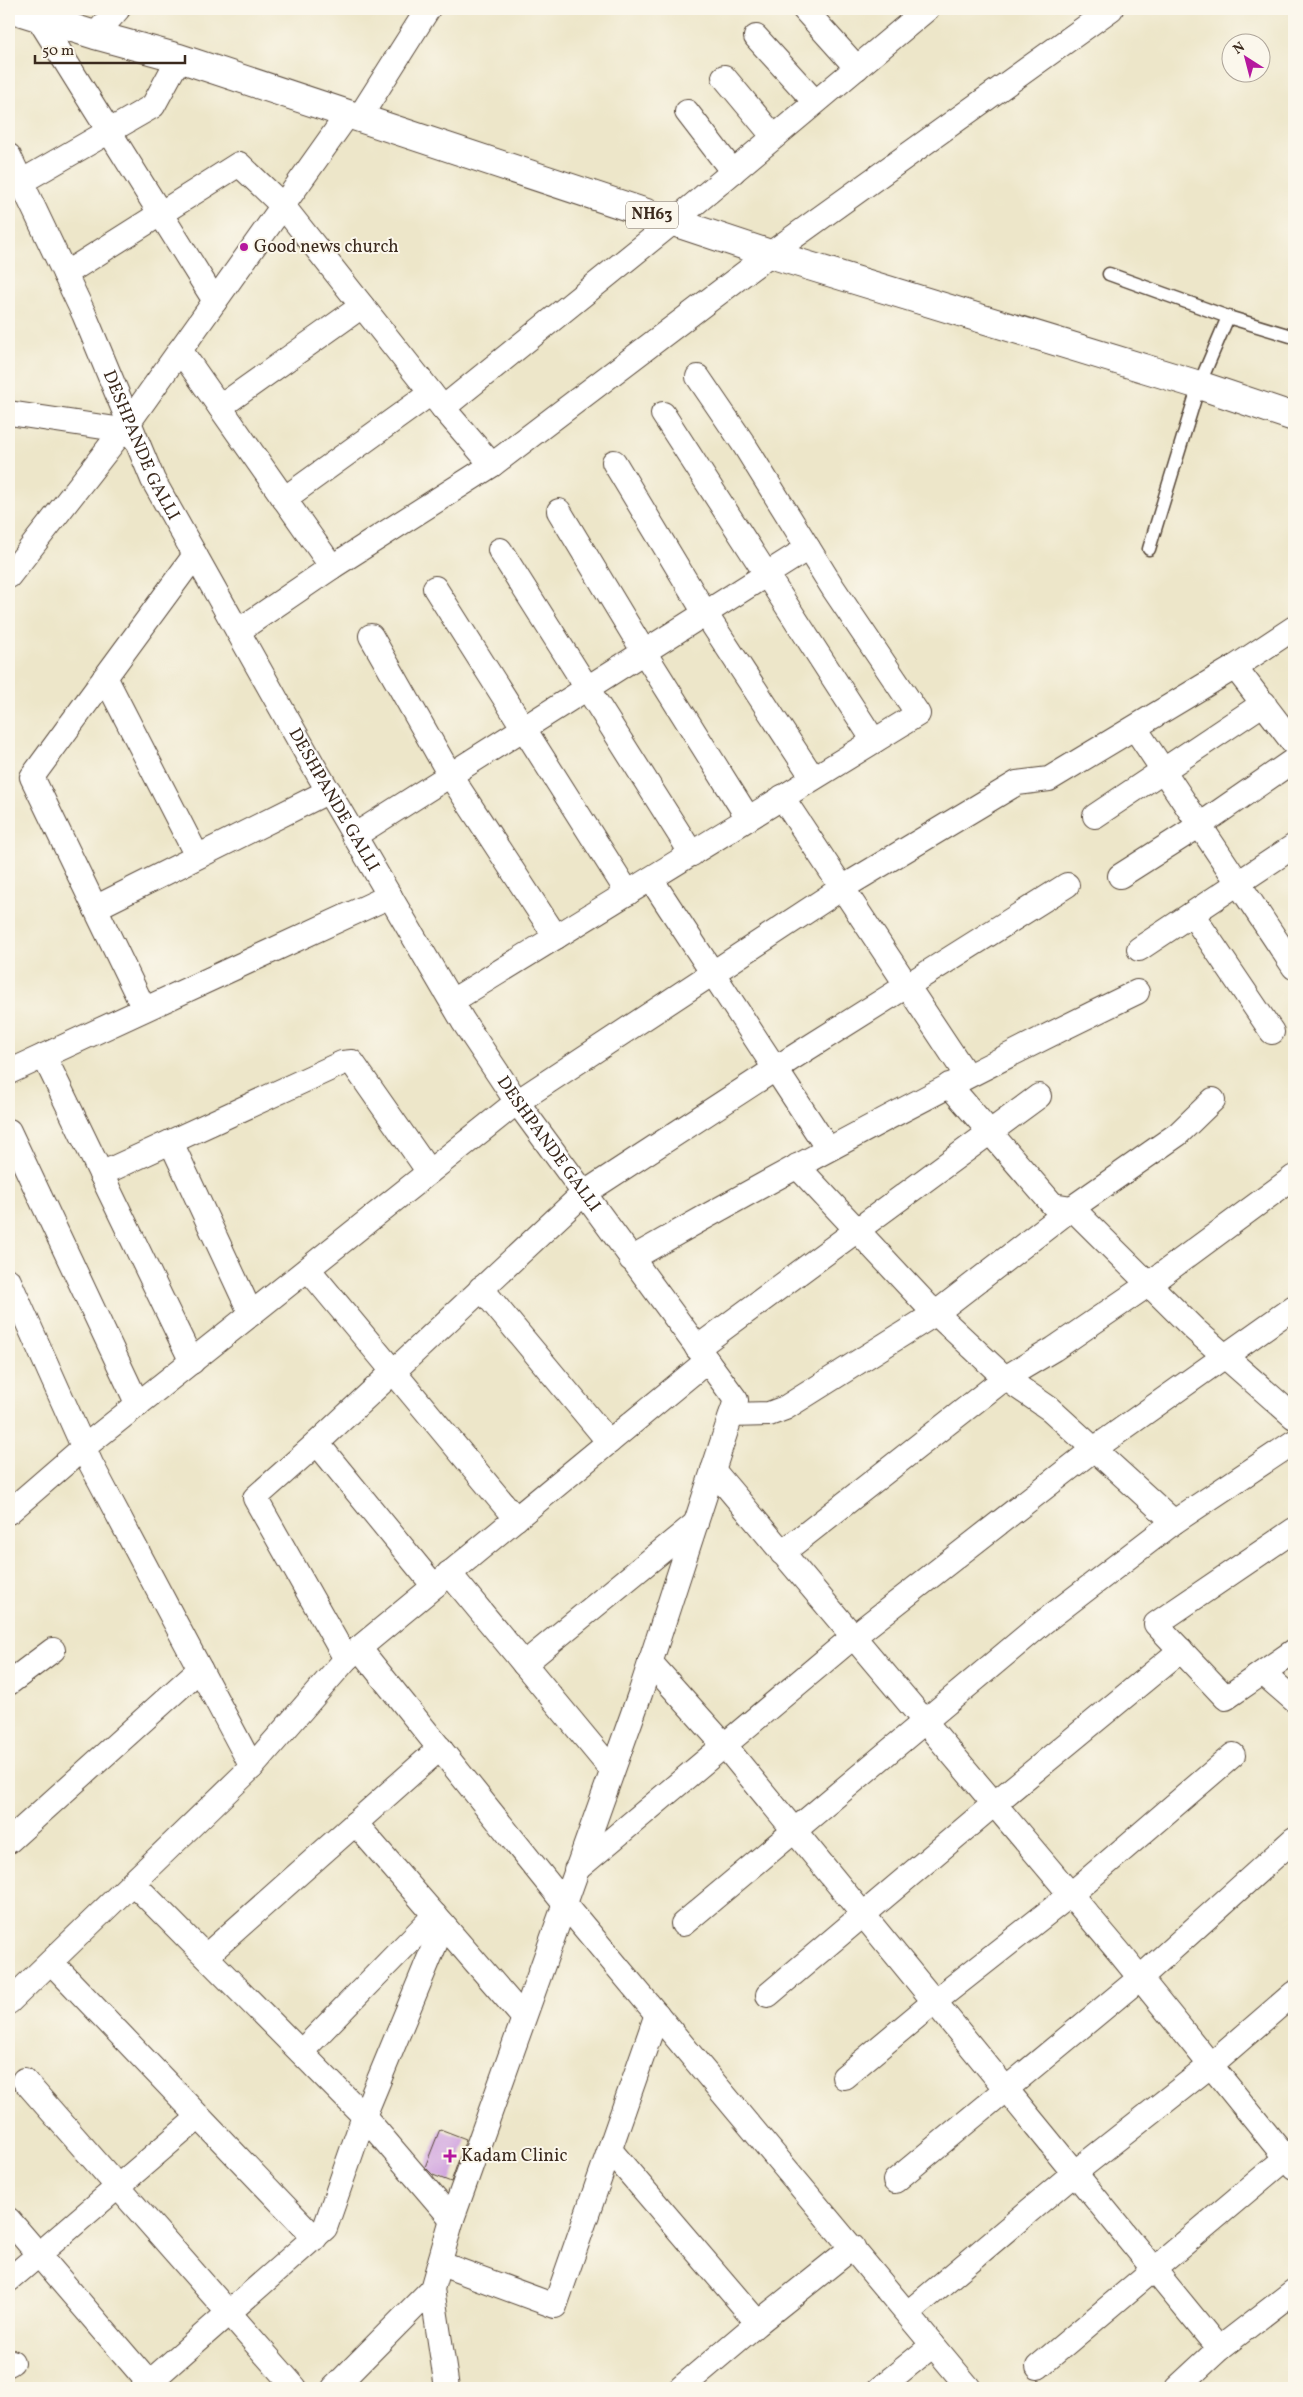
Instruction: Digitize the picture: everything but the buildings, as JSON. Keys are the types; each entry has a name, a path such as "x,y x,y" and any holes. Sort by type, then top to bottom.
{"highway":[{"name":"NH63","path":"12,9 40,19 179,58 770,254 1199,385 1294,417"}],"street":[{"path":"95,35 118,9"},
{"path":"9,576 126,426 282,206 354,116 428,9"},
{"path":"804,9 857,68"},
{"path":"284,499 437,401 673,222 927,9"},
{"path":"238,631 332,567 492,465 770,254 1111,9"},
{"path":"40,19 215,301"},
{"path":"756,37 815,102"},
{"path":"21,182 154,106 179,58"},
{"path":"724,77 774,138"},
{"path":"687,112 733,172"},
{"name":"DESHPANDE GALLI","path":"9,156 65,274 126,426 153,480 354,836 452,1002 517,1102 702,1354 733,1407"},
{"path":"65,274 239,164 282,206 437,401 492,465"},
{"path":"220,407 362,306"},
{"path":"180,350 332,567"},
{"path":"452,1002 918,714 808,548 744,443 698,377"},
{"path":"9,414 126,426"},
{"path":"663,414 874,741"},
{"path":"614,462 705,613 813,778"},
{"path":"559,511 644,652 748,818"},
{"path":"354,836 808,548"},
{"path":"500,550 692,854"},
{"path":"144,1010 32,777 195,555"},
{"path":"435,588 628,893"},
{"path":"9,1512 84,1448 517,1102 842,888 1017,784 1049,779 1235,667 1294,628"},
{"path":"371,636 450,775 556,938"},
{"path":"1235,667 1294,744"},
{"path":"105,677 197,856"},
{"path":"1095,816 1264,703"},
{"path":"1135,728 1294,967"},
{"path":"1120,876 1200,825 1294,760"},
{"path":"95,908 329,791"},
{"path":"782,797 907,985 958,1081 990,1132 1053,1206 1072,1208 1224,1356 1294,1417"},
{"path":"1139,949 1293,848"},
{"path":"651,879 711,974 828,1149"},
{"path":"970,2388 564,1903 440,1748 352,1654 255,1498 583,1194 774,1069 1067,885"},
{"path":"9,1072 390,896"},
{"path":"1192,914 1272,1032"},
{"path":"631,1259 828,1149 958,1081 1137,992"},
{"path":"44,1056 192,1362"},
{"path":"101,1174 342,1063 352,1062 429,1172"},
{"path":"9,2002 134,1884 252,1767 352,1654 609,1442 702,1354 857,1230 1039,1096"},
{"path":"334,2388 432,2289 441,2264 452,2219 650,1662 733,1407 769,1414 785,1408 936,1312 1072,1208 1178,1134 1213,1100"},
{"path":"9,1131 138,1405"},
{"path":"171,1142 251,1314"},
{"path":"797,1166 936,1312 1005,1378 1050,1409 1174,1522"},
{"path":"782,1553 1005,1378 1054,1349 1149,1284 1294,1177"},
{"path":"308,1269 516,1519"},
{"path":"9,1280 84,1448 252,1767"},
{"path":"481,1288 609,1442"},
{"path":"576,1870 853,1637 1094,1449 1294,1306"},
{"path":"683,1924 1041,1624 1174,1522 1294,1442"},
{"path":"316,1443 442,1580 524,1664 612,1770"},
{"path":"713,1470 1140,1978 1210,2065 1291,2159 1154,2269 1038,2367"},
{"path":"524,1664 696,1523"},
{"path":"1294,1530 1156,1624 1226,1698 1294,1651"},
{"path":"9,1684 53,1650"},
{"path":"768,1995 994,1804 1181,1650"},
{"path":"650,1662 725,1746 1219,2349"},
{"path":"9,1841 200,1669"},
{"path":"1263,1673 1294,1700"},
{"path":"206,1956 440,1748"},
{"path":"844,2077 934,2002 1070,1895 1233,1755"},
{"path":"355,1824 523,2017"},
{"path":"895,2181 1140,1978 1294,1839"},
{"path":"134,1884 364,2116 452,2219"},
{"path":"300,2052 439,1920"},
{"path":"9,2220 146,2385 230,2314 325,2228 364,2116 439,1920"},
{"path":"51,1962 314,2238"},
{"path":"908,2313 1074,2173 1210,2065 1294,1993"},
{"path":"441,2264 555,2306 658,2014"},
{"path":"24,2080 295,2388"},
{"path":"9,2280 199,2117"},
{"path":"610,2150 758,2322"},
{"path":"681,2388 758,2322 853,2247"},
{"path":"432,2289 447,2388"},
{"path":"1177,2388 1219,2349 1294,2291"},
{"path":"880,2388 933,2344"}],"lane":[{"path":"1109,274 1228,317 1294,337"},
{"path":"1149,549 1199,385 1228,317"}],"place":[{"name":"Good news church","path":"244,247"},
{"name":"Kadam Clinic","path":"450,2156"}]}
